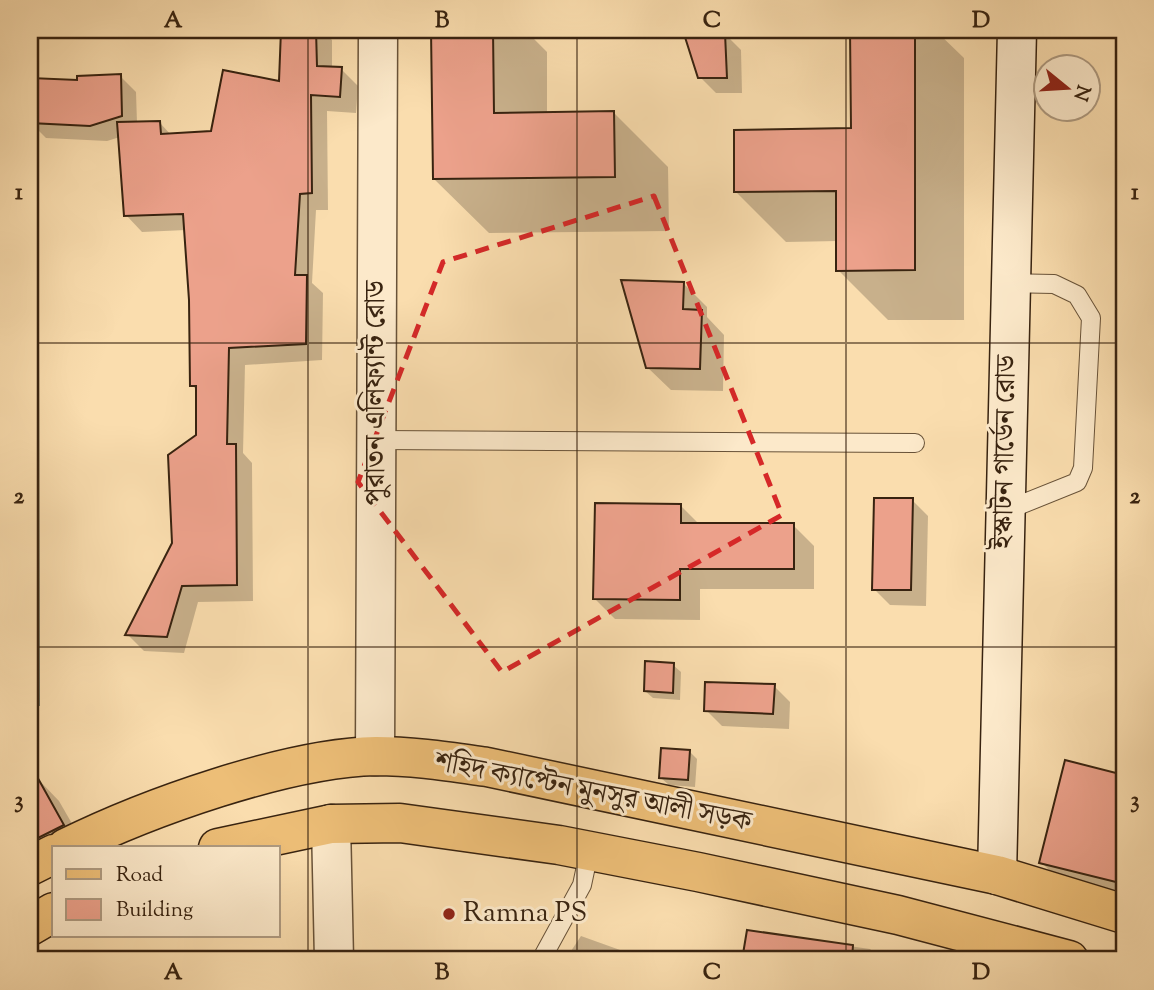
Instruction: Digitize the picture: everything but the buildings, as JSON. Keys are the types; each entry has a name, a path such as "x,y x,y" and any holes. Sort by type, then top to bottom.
{"main road":[{"name":"শহিদ ক্যাপ্টেন মুনসুর আলী সড়ক","path":"71,846 173,804 262,776 321,762 375,756 487,767 997,875 1124,914"},
{"name":"শহিদ ক্যাপ্টেন মুনসুর আলী সড়ক","path":"227,846 331,824 400,824 589,852 898,915 1069,960"},
{"path":"30,866 52,855"},
{"path":"30,926 52,913"}],"street":[{"name":"পুরাতন এলিফ্যান্ট রোড","path":"375,756 378,30"},
{"name":"ইস্কাটন গার্ডেন রোড","path":"997,875 1017,30"},
{"path":"331,824 334,960"}],"lane":[{"path":"1004,512 1077,482 1083,468 1091,318 1077,296 1054,284 1010,283"},
{"path":"377,440 915,443"},
{"path":"541,960 582,885 589,852"}],"highlighted area":[{"path":"654,196 782,515 502,672 358,482 443,262"}],"water":[{"path":"30,336 38,337 39,705 30,706"}],"place":[{"name":"Ramna PS","path":"449,914"}]}
